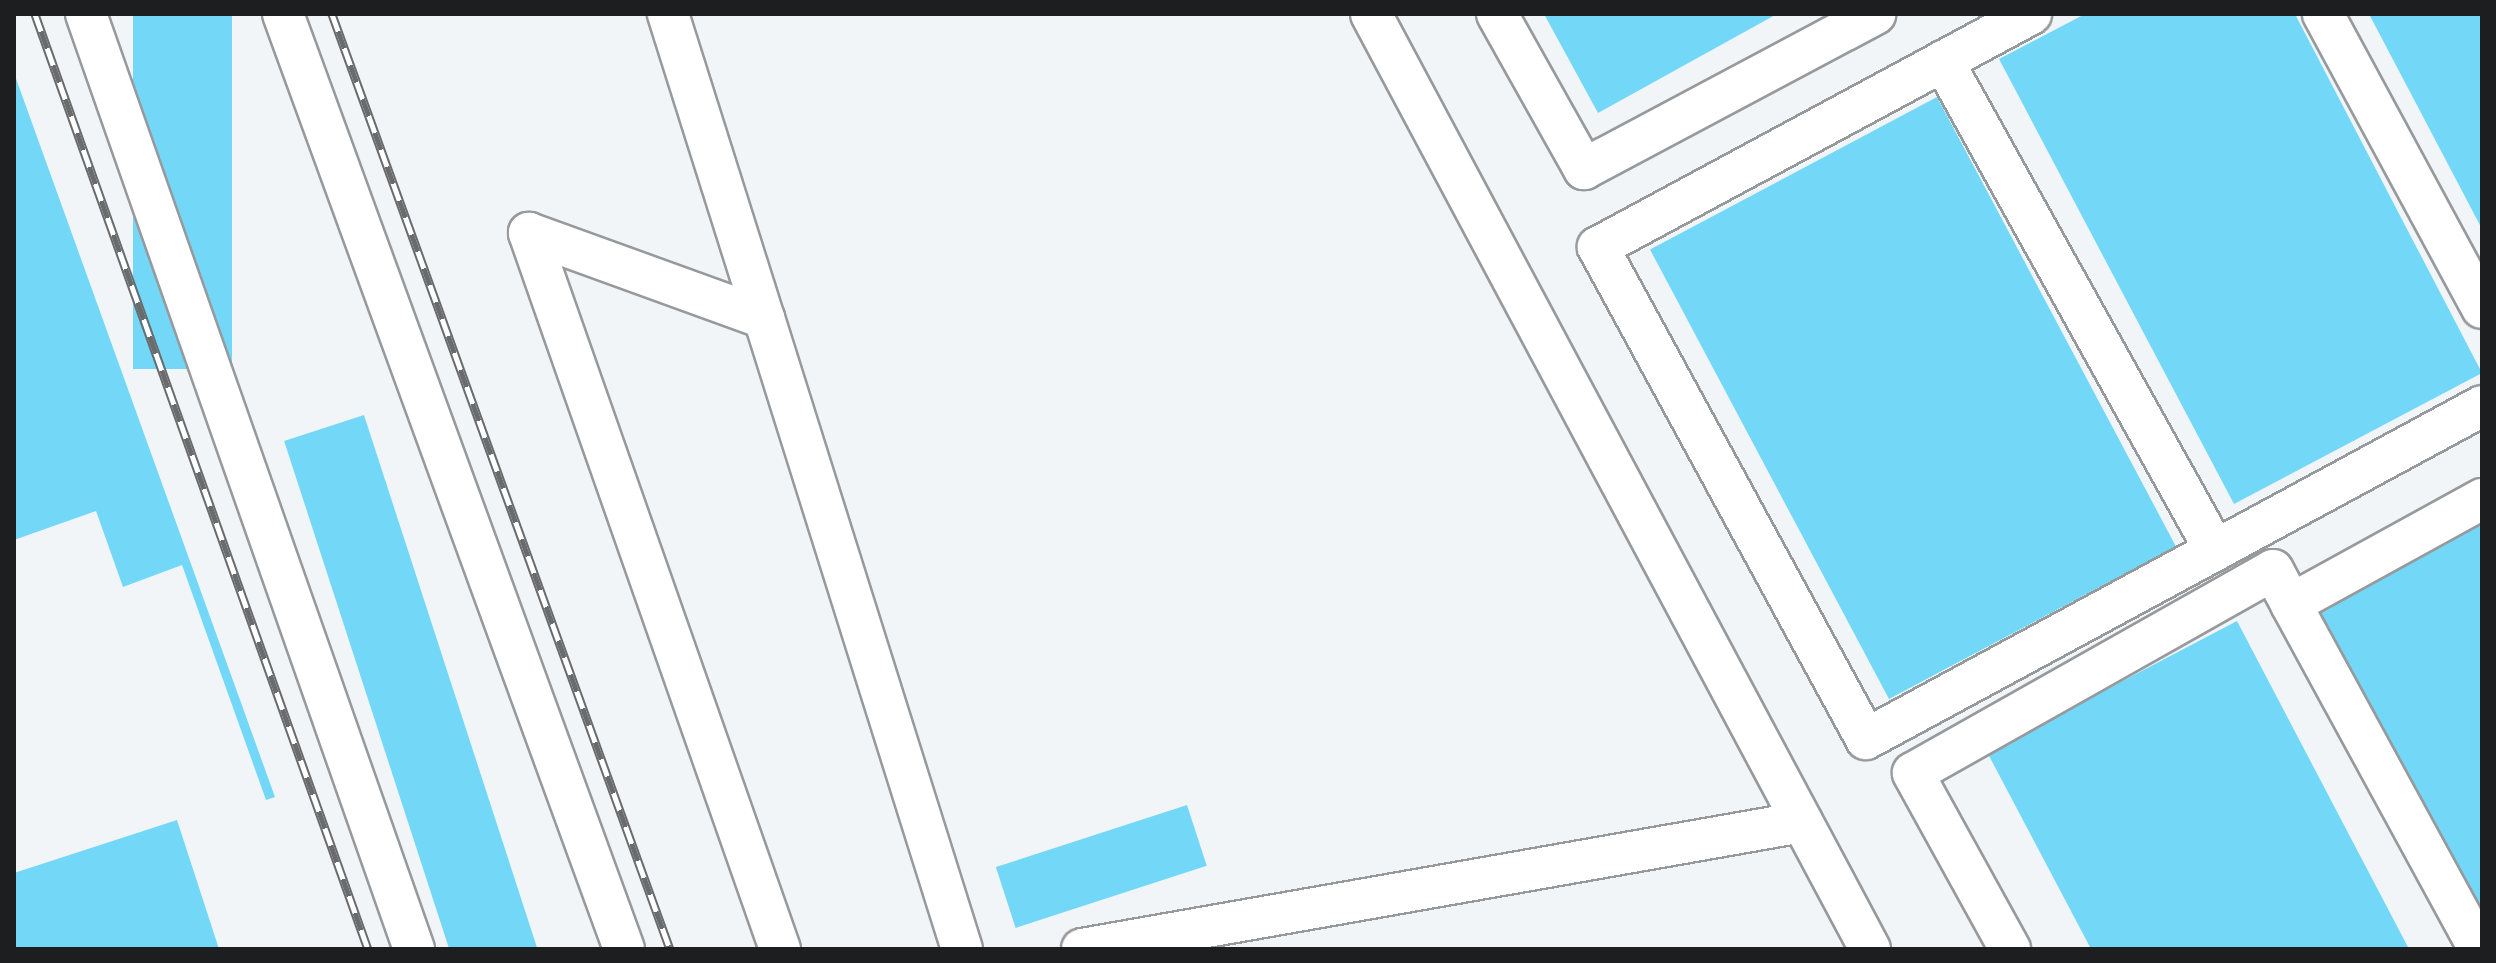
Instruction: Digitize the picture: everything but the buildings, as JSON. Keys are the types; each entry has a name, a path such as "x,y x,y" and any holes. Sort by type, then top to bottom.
{"street":[{"path":"86,14 414,949"},
{"path":"283,14 624,949"},
{"path":"668,14 962,949"},
{"path":"1371,14 1870,949"},
{"path":"1497,14 1584,169 1875,14"},
{"path":"2031,14 1598,247 1866,739 2482,406"},
{"path":"2323,14 2482,308"},
{"path":"1943,61 2215,550"},
{"path":"764,318 529,233 780,949"},
{"path":"2291,604 2482,499"},
{"path":"2010,949 1913,773 2273,570 2479,949"},
{"path":"1082,949 1802,822"}],"railway":[{"path":"35,14 368,949"},
{"path":"332,14 670,949"}]}
